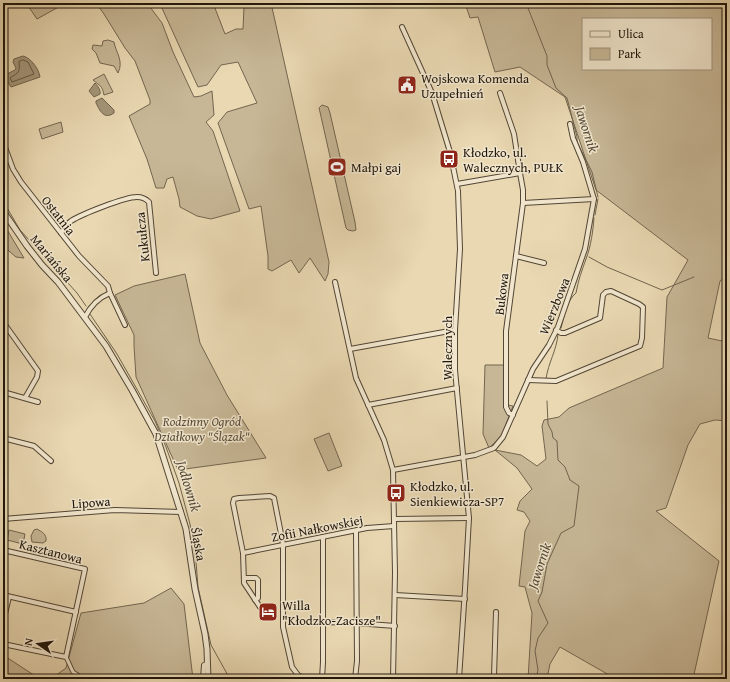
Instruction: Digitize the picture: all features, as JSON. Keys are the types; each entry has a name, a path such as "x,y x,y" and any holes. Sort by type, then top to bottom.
{"street":[{"name":"Walecznych","path":"402,27 432,93 445,134 457,184 460,249 455,330 457,388 469,518 459,679"},
{"name":"Bukowa","path":"500,93 514,134 523,190 523,203 506,331 506,407 509,413 514,415"},
{"path":"523,203 594,199 583,162 573,138 570,124"},
{"name":"Ostatnia","path":"3,142 13,169 21,182 79,256 108,286 125,326"},
{"path":"457,184 520,173"},
{"name":"Kukułcza","path":"61,233 69,222 87,213 130,198 137,197 146,200 148,202 156,273"},
{"name":"Wierzbowa","path":"393,470 476,455 494,448 503,437 514,415 528,380 556,330 570,295 585,249 594,199"},
{"name":"Mariańska","path":"3,211 27,246 58,282 85,317"},
{"path":"516,256 544,263"},
{"path":"335,282 356,378 384,440 393,470 395,595 393,679"},
{"path":"528,380 556,381 640,346 642,338 643,307 611,291 606,292 604,295 600,318 565,333 561,333 556,330"},
{"path":"85,317 91,305 110,293"},
{"name":"Śląska","path":"85,317 106,346 156,434 186,529 195,588 205,634 208,679"},
{"path":"3,322 38,371 37,377 25,398"},
{"path":"350,349 455,330"},
{"path":"368,405 457,388"},
{"path":"3,392 38,402"},
{"path":"3,438 34,446 51,462"},
{"path":"260,607 244,583 243,553 233,503 234,499 270,496 274,498 283,544 283,627 292,667 298,675 305,679"},
{"name":"Lipowa","path":"3,519 120,510 181,512"},
{"path":"394,519 469,518"},
{"name":"Zofii Nałkowskiej","path":"243,553 367,528 394,526"},
{"path":"355,679 357,661 356,530"},
{"path":"322,679 323,537"},
{"name":"Kasztanowa","path":"3,550 85,569 66,657"},
{"path":"244,578 256,578 258,580 258,598 255,600"},
{"path":"3,595 76,612"},
{"path":"395,595 465,599"},
{"path":"3,622 9,597"},
{"path":"491,679 494,676 496,612"},
{"path":"323,622 395,626"},
{"path":"3,644 66,657 73,672 84,679"},
{"path":"203,679 204,665 207,664"}],"green space":[{"path":"26,3 63,3 64,4 37,19"},
{"path":"96,3 213,3 225,34 236,29 243,29 245,3 271,3 329,262 328,274 325,281 310,258 299,273 291,260 272,271 268,269 268,256 261,206 249,209 218,123 227,112 257,103 238,62 221,65 207,85 198,87 161,6 155,4 150,7 162,23 173,52 194,97 201,96 212,91 214,115 206,122 213,131 240,211 211,219 197,216 180,207 173,177 167,179 164,188 156,188 147,159 129,116 150,104 150,100 135,61"},
{"path":"465,3 727,3 727,276 720,281 708,338 727,342 727,421 715,420 700,424 688,445 666,508 656,511 719,561 693,679 616,679 560,647 550,664 547,679 528,679 532,613 525,587 519,586 525,531 530,521 524,512 517,510 520,501 532,489 517,468 495,450 521,455 537,466 546,459 542,426 544,420 559,417 569,408 663,368 667,297 688,260 596,190 565,97 520,67 495,72 478,17 470,18"},
{"path":"108,40 114,42 119,57 120,69 118,73 114,66 100,63 96,53 92,49 93,45 102,46 103,41"},
{"path":"104,74 113,92 104,95 101,87 93,80"},
{"name":"Małpi gaj","path":"322,105 328,107 330,113 355,222 356,230 353,231 346,228 319,108"},
{"path":"61,122 63,132 42,139 39,129"},
{"path":"3,223 24,258 16,257 3,246"},
{"name":"Rodzinny Ogród Działkowy \"Ślązak\"","path":"185,274 200,343 227,395 266,458 178,470 136,377 134,335 115,295 134,286"},
{"path":"485,365 508,365 508,405 513,406 501,437 489,448 483,434"},
{"path":"329,433 342,466 328,471 314,439"},
{"path":"37,529 46,537 46,541 43,543 32,542 31,536 34,530"},
{"path":"9,530 25,534 23,544 7,540"},
{"path":"171,588 184,604 193,679 51,679 66,668 81,613 144,603"},
{"path":"3,655 40,679 3,679"}],"water":[{"path":"23,56 34,64 40,77 11,87 5,75 15,70 16,68 13,62 14,59"},
{"path":"95,83 99,88 100,94 94,97 89,91"},
{"path":"102,98 114,110 114,113 111,115 108,116 103,114 96,103 96,101"}],"waterway":[{"name":"Jawornik","path":"528,3 528,8 547,56 547,65 556,88 567,98 577,142 592,172 598,197"},
{"name":"Jawornik","path":"595,215 598,199"},
{"name":"Jodłownik","path":"3,201 20,230 77,293 86,306"},
{"name":"Jawornik","path":"561,328 568,304 576,293 588,254 592,238 594,218"},
{"path":"589,257 607,267 662,290 694,277"},
{"name":"Jodłownik","path":"90,314 117,354 155,421 166,447 179,483 190,524 198,587 211,645 230,679"},
{"name":"Jawornik","path":"546,379 558,334"},
{"name":"Jawornik","path":"536,679 538,670 535,651 538,638 548,623 538,601 542,592 547,564 561,533 574,526 579,486 570,480 565,467 558,460 557,441 553,438 548,424 547,401"}],"place":[{"name":"Wojskowa Komenda Uzupełnień","path":"407,85"},
{"name":"Kłodzko, ul. Walecznych, PUŁK","path":"449,159"},
{"name":"Małpi gaj","path":"337,167"},
{"name":"Kłodzko, ul. Sienkiewicza-SP7","path":"396,493"},
{"name":"Willa \"Kłodzko-Zacisze\"","path":"268,612"}]}
